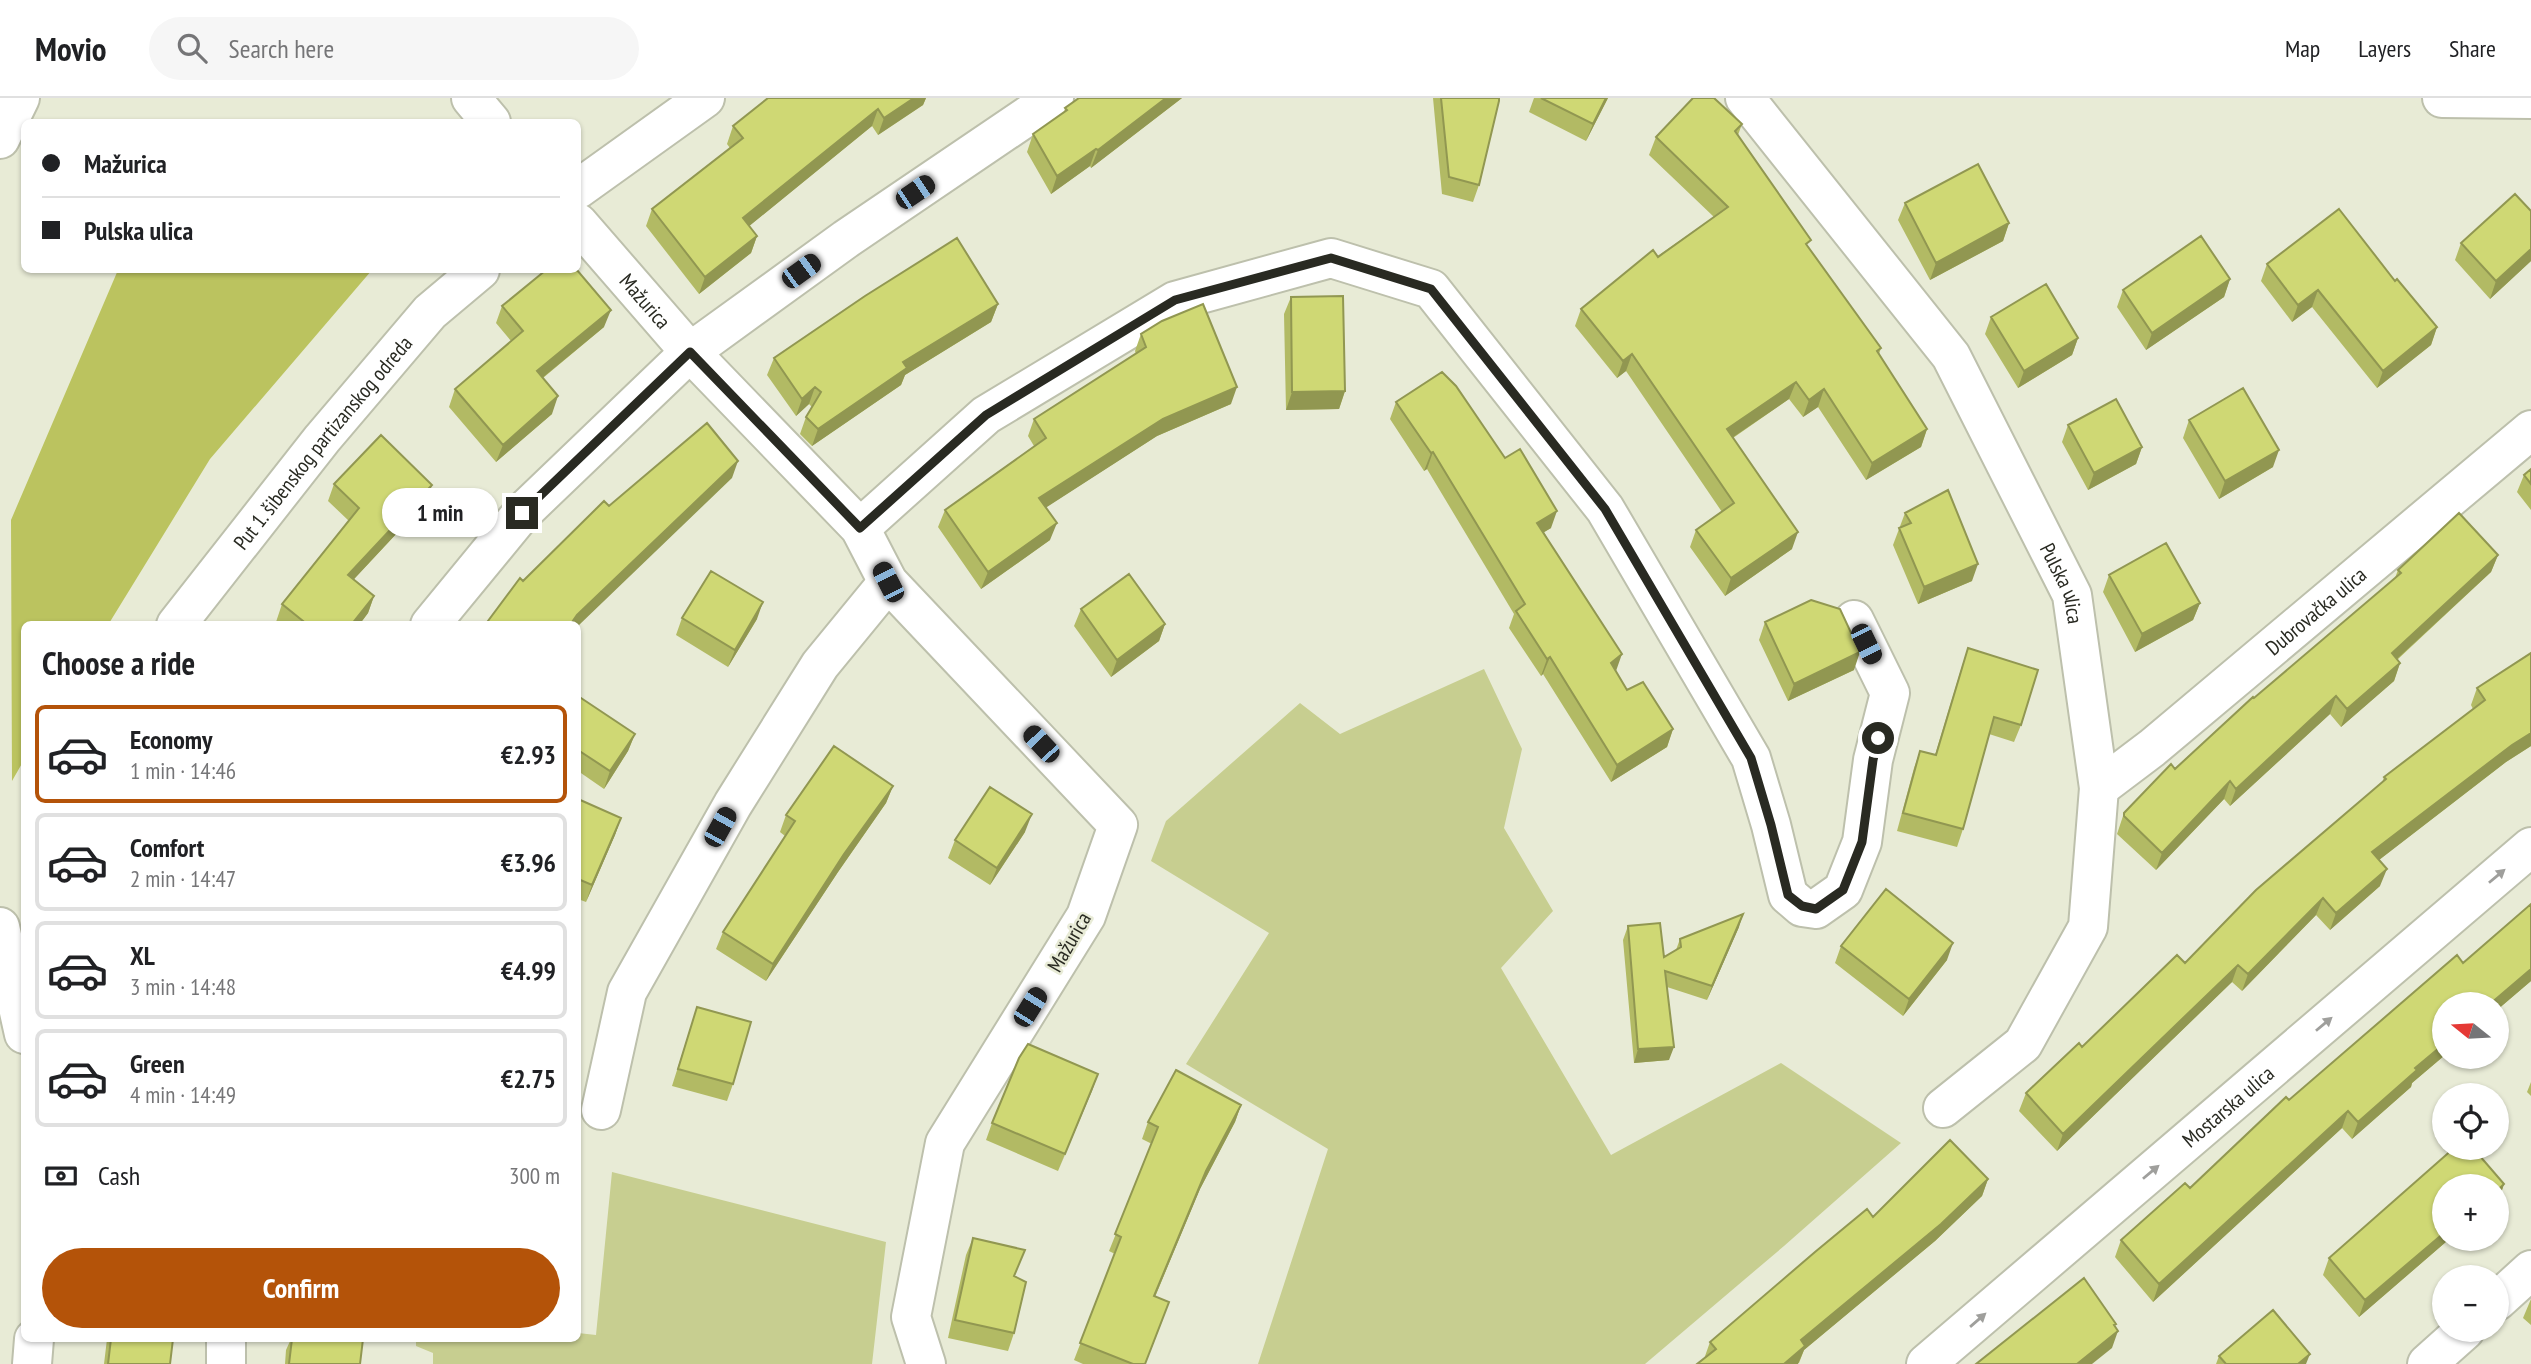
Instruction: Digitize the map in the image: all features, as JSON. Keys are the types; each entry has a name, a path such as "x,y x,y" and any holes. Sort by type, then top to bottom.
{"street":[{"path":"0,139 20,98"},
{"path":"471,98 488,119"},
{"path":"581,187 705,98"},
{"path":"433,621 522,513 690,352 846,239 1054,98"},
{"name":"Pulska ulica","path":"1745,98 1951,356 2072,595 2099,788 2088,927 2023,1044 1942,1108"},
{"path":"2442,98 2531,99"},
{"name":"Mažurica","path":"581,226 690,352 860,528 888,582 1118,825 1086,916 945,1143 911,1317 926,1364"},
{"path":"860,528 986,415 1175,300 1331,258 1431,289 1605,509 1751,758 1788,895 1802,906 1816,909 1843,890 1862,842 1873,760 1890,693 1854,620"},
{"name":"Put 1. šibenskog partizanskog odreda","path":"179,621 322,439 430,313 477,273"},
{"name":"Dubrovačka ulica","path":"2099,788 2152,748 2531,430"},
{"path":"601,1110 627,992 733,804 820,665 888,582"},
{"name":"Mostarska ulica","path":"1926,1364 2531,847"},
{"path":"0,927 21,1017"},
{"path":"2509,1290 2531,1270"},
{"path":"32,1364 34,1342"},
{"path":"226,1342 226,1364"},
{"path":"2427,1364 2452,1342"}],"green space":[{"path":"117,273 369,273 210,459 110,621 21,621 21,765 12,781 11,520"},
{"path":"1484,669 1522,749 1504,828 1553,911 1501,968 1611,1155 1781,1063 1901,1143 1645,1364 1258,1364 1328,1149 1186,1064 1269,933 1151,861 1166,821 1300,703 1340,734"},
{"path":"612,1172 886,1242 872,1364 433,1364 433,1353 416,1346 416,1342 581,1342 581,1333 596,1335"}],"building":[{"path":"768,98 914,98 884,118 878,109 743,218 757,236 705,277 652,209 743,138 733,126"},
{"path":"1079,98 1166,98 1098,150 1057,176 1033,134"},
{"path":"1441,98 1499,98 1479,185 1449,177"},
{"path":"1541,98 1606,98 1593,124"},
{"path":"1693,98 1714,98 1742,124 1735,131 1811,240 1806,244 1881,348 1877,351 1927,429 1872,463 1824,389 1809,400 1796,382 1727,429 1798,532 1731,578 1696,530 1734,503 1632,354 1623,361 1581,309 1653,250 1658,257 1728,207 1656,137"},
{"path":"1978,164 2009,223 1936,263 1905,203"},
{"path":"2515,194 2531,211 2531,249 2496,281 2461,243"},
{"path":"2339,209 2395,281 2397,279 2437,327 2383,371 2318,290 2298,305 2267,264"},
{"path":"2201,236 2230,279 2152,333 2123,290"},
{"path":"957,238 998,304 903,362 907,368 818,429 806,417 821,392 815,387 802,399 774,358"},
{"path":"542,273 580,273 611,310 537,371 558,396 503,445 455,389 523,331 502,306"},
{"path":"2046,284 2078,338 2024,371 1991,317"},
{"path":"1343,296 1345,391 1292,392 1291,297"},
{"path":"1203,304 1237,387 1163,419 1039,498 1057,523 988,572 945,510 1046,438 1034,419 1146,347 1141,334 1162,321"},
{"path":"1442,372 1456,386 1505,458 1520,449 1557,511 1537,523 1622,654 1611,663 1627,690 1643,682 1673,729 1617,765 1550,657 1547,659 1516,611 1525,604 1433,452 1431,453 1396,402"},
{"path":"2243,388 2279,450 2225,481 2189,420"},
{"path":"2116,399 2142,447 2094,473 2068,425"},
{"path":"707,423 738,461 573,621 488,621 520,578 523,581 604,501 609,506"},
{"path":"381,435 432,485 348,575 374,596 354,621 303,621 282,604 359,508 334,484"},
{"path":"2531,469 2531,484 2524,475"},
{"path":"1948,490 1978,564 1924,587 1899,528 1911,523 1905,513"},
{"path":"2459,513 2498,555 2392,653 2400,663 2347,709 2336,696 2236,789 2230,781 2162,853 2124,816 2171,764 2175,769 2253,697 2401,573 2398,570"},
{"path":"2166,543 2200,603 2142,634 2109,575"},
{"path":"711,571 763,602 735,650 682,618"},
{"path":"1129,574 1165,624 1117,660 1081,609"},
{"path":"1811,600 1840,609 1860,652 1794,684 1765,622"},
{"path":"1968,648 2038,670 2021,725 1994,717 1963,829 1903,813 1920,751 1936,755"},
{"path":"2531,653 2531,733 2372,852 2387,869 2336,913 2323,898 2248,974 2238,965 2063,1134 2026,1093 2079,1043 2082,1047 2177,955 2185,963 2256,890 2386,779 2384,777 2485,700 2477,688"},
{"path":"581,698 635,734 610,771 581,752"},
{"path":"834,746 893,786 844,854 773,964 723,932 795,821 786,815"},
{"path":"990,787 1032,814 997,868 955,840"},
{"path":"581,800 621,818 592,885 581,880"},
{"path":"1886,889 1953,943 1909,999 1841,946"},
{"path":"2531,904 2531,969 2504,992 2432,992 2432,1054 2415,1068 2417,1070 2358,1122 2348,1111 2159,1284 2121,1240 2185,1183 2190,1188 2286,1097 2289,1100 2457,955 2463,963"},
{"path":"1743,914 1712,986 1665,971 1674,1047 1638,1049 1628,926 1660,923 1664,957 1681,947 1680,939"},
{"path":"697,1007 751,1022 733,1084 678,1069"},
{"path":"1028,1044 1098,1074 1065,1154 992,1123 1019,1058"},
{"path":"1176,1070 1241,1105 1206,1171 1154,1296 1169,1302 1145,1364 1133,1364 1080,1343 1121,1237 1115,1234 1158,1127 1148,1122"},
{"path":"1950,1140 1988,1179 1941,1224 1801,1340 1805,1346 1784,1364 1697,1364 1716,1349 1710,1342 1867,1209 1873,1217"},
{"path":"2440,1160 2483,1160 2495,1174 2432,1174 2432,1243 2365,1300 2329,1258"},
{"path":"973,1238 1025,1250 1014,1276 1026,1282 1014,1333 955,1320"},
{"path":"2084,1278 2118,1331 2077,1364 1976,1364"},
{"path":"2273,1310 2310,1354 2298,1364 2226,1364 2219,1356"},
{"path":"111,1342 173,1342 170,1364 108,1364"},
{"path":"292,1342 363,1342 360,1364 289,1364"}],"route":[{"path":"522,513 690,352 860,528 986,415 1175,300 1331,258 1431,289 1605,509 1751,758 1788,895 1802,906 1816,909 1843,890 1862,842 1878,738"}]}
